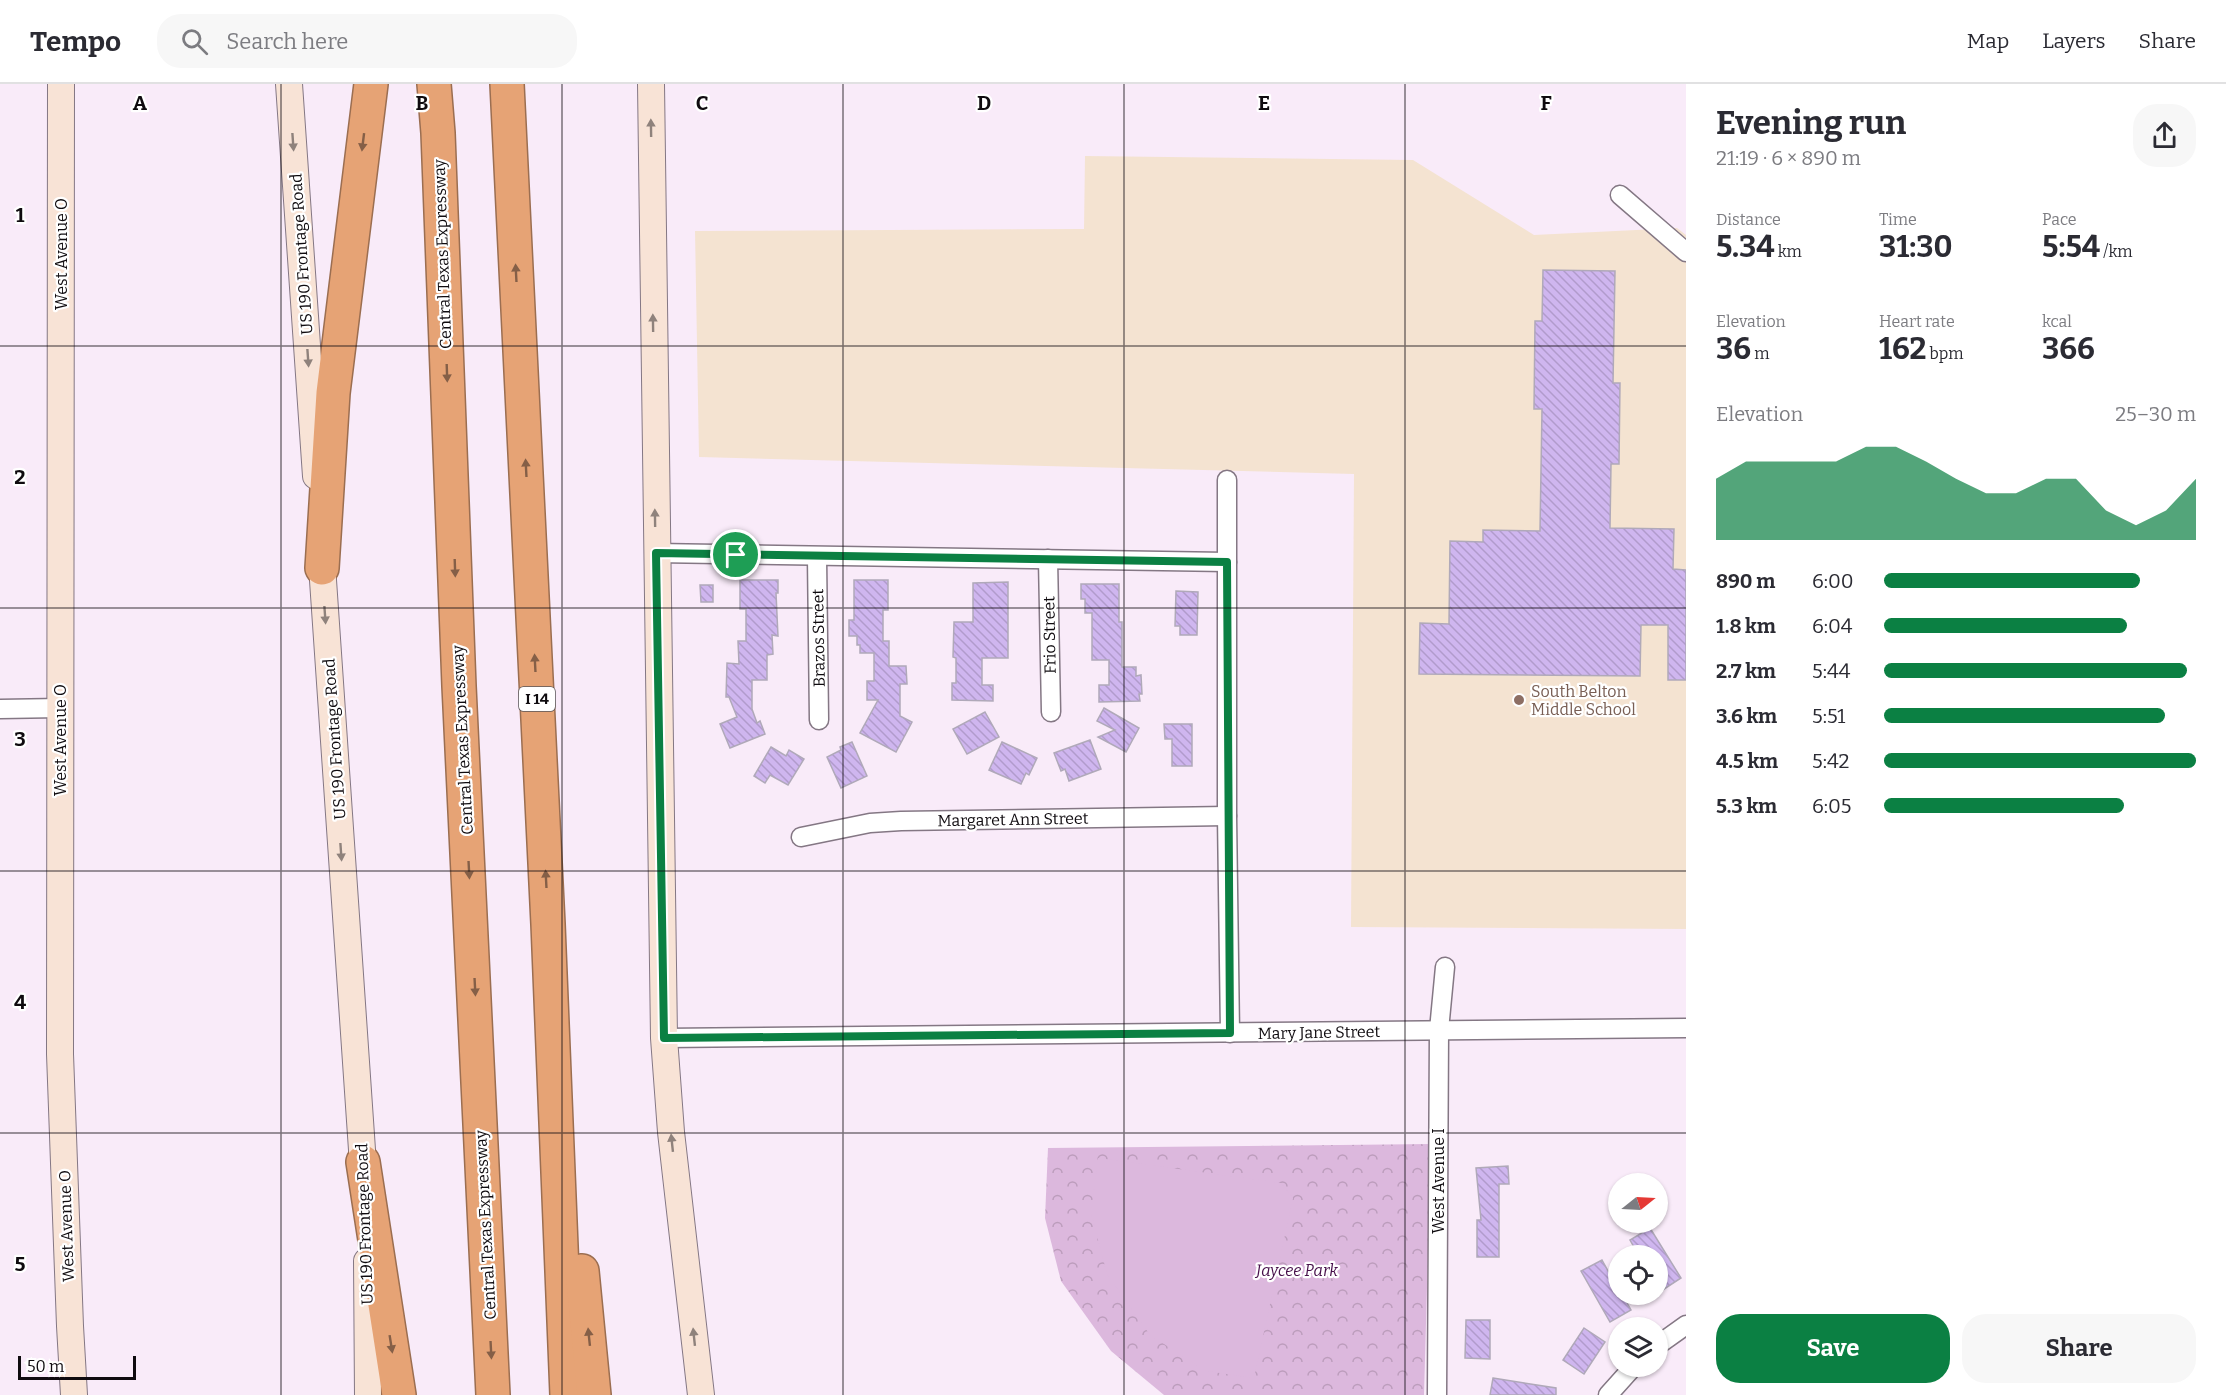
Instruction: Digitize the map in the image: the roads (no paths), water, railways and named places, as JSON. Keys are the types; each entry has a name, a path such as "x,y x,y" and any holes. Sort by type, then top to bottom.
{"highway":[{"path":"322,568 333,393 371,84"},
{"name":"Central Texas Expressway","path":"434,84 438,133 459,686 493,1395"},
{"name":"I 14","path":"507,84 548,924 567,1395"},
{"path":"548,924 594,1395"},
{"path":"363,1162 399,1395"}],"main road":[{"name":"West Avenue O","path":"61,84 60,1054 74,1395"},
{"name":"US 190 Frontage Road","path":"289,84 363,1162 368,1395"},
{"path":"651,84 664,1038 671,1132 701,1395"}],"street":[{"path":"1620,195 1686,252"},
{"path":"1227,480 1227,816 1230,1033"},
{"path":"656,553 1227,562"},
{"name":"Brazos Street","path":"817,557 819,720"},
{"name":"Frio Street","path":"1048,559 1051,712"},
{"path":"0,709 60,708"},
{"name":"Margaret Ann Street","path":"801,837 870,823 901,821 1227,816"},
{"name":"West Avenue I","path":"1437,1395 1439,1030 1445,967"},
{"name":"Mary Jane Street","path":"664,1038 1686,1028"},
{"path":"1668,1338 1686,1325"},
{"path":"1608,1395 1624,1377"}],"place":[{"name":"South Belton Middle School","path":"1519,700"}],"park label":[{"name":"Jaycee Park","path":"1297,1270"}]}
